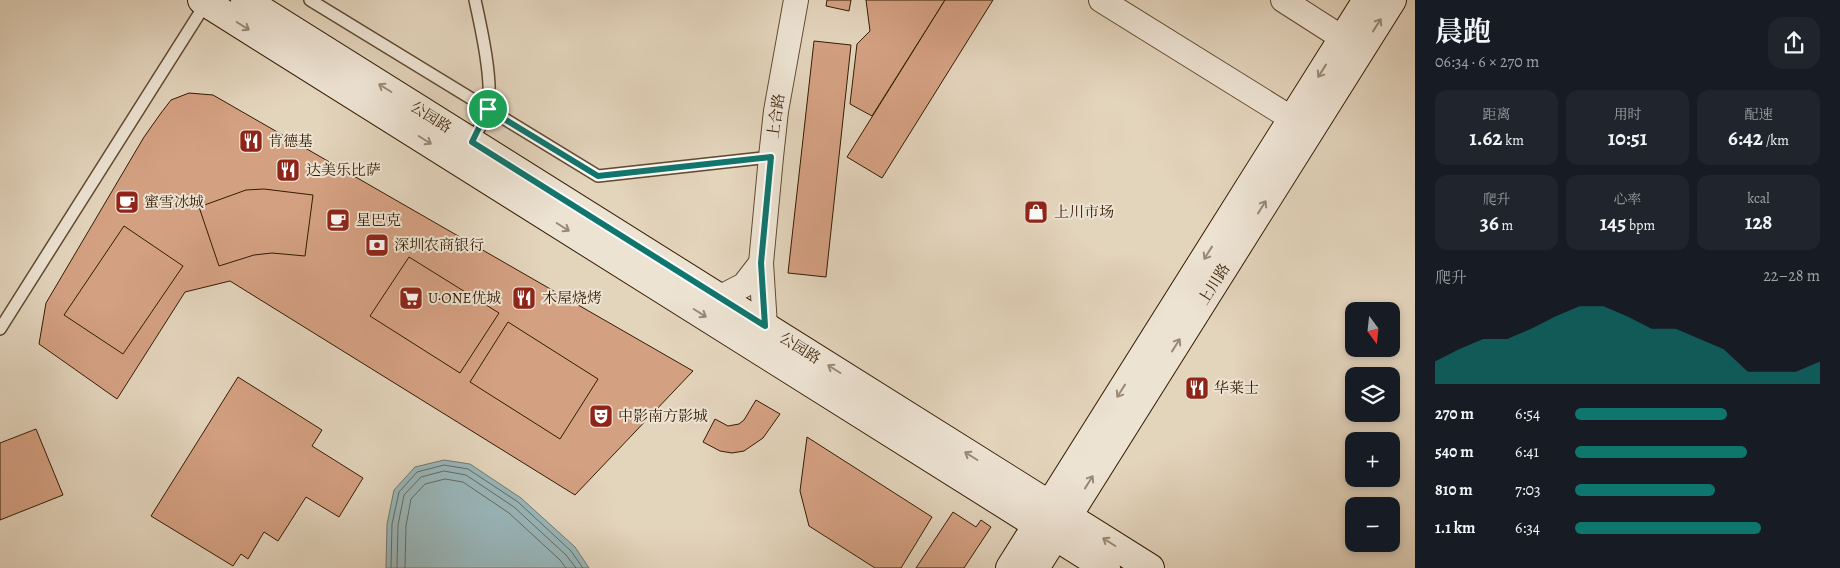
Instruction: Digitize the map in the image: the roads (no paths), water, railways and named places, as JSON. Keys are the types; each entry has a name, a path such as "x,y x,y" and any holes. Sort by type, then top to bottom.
{"main road":[{"name":"公园路","path":"246,0 765,326 1053,520 1106,568"},
{"name":"上川路","path":"1352,44 1366,0"},
{"name":"上川路","path":"1010,568 1053,520 1352,44 1392,0"},
{"name":"公园路","path":"204,2 1053,520 1150,568"},
{"name":"上川路","path":"1035,568 1053,520"}],"street":[{"name":"上合路","path":"765,326 761,263 771,157 776,111 796,0"},
{"path":"1101,0 1301,124"},
{"path":"1284,0 1352,44"},
{"path":"719,298 744,285 761,263"}],"lane":[{"path":"310,0 598,176 771,157"},
{"path":"472,142 488,109 490,92 475,0"},
{"path":"0,329 204,2"}],"water":[{"path":"444,460 470,464 521,498 575,547 589,568 386,568 387,524 394,490 415,467"}],"place":[{"name":"肯德基","path":"251,141"},
{"name":"达美乐比萨","path":"288,170"},
{"name":"蜜雪冰城","path":"127,202"},
{"name":"上川市场","path":"1036,212"},
{"name":"星巴克","path":"338,220"},
{"name":"深圳农商银行","path":"377,245"},
{"name":"U·ONE优城","path":"411,298"},
{"name":"木屋烧烤","path":"524,298"},
{"name":"华莱士","path":"1197,388"},
{"name":"中影南方影城","path":"601,416"}]}
